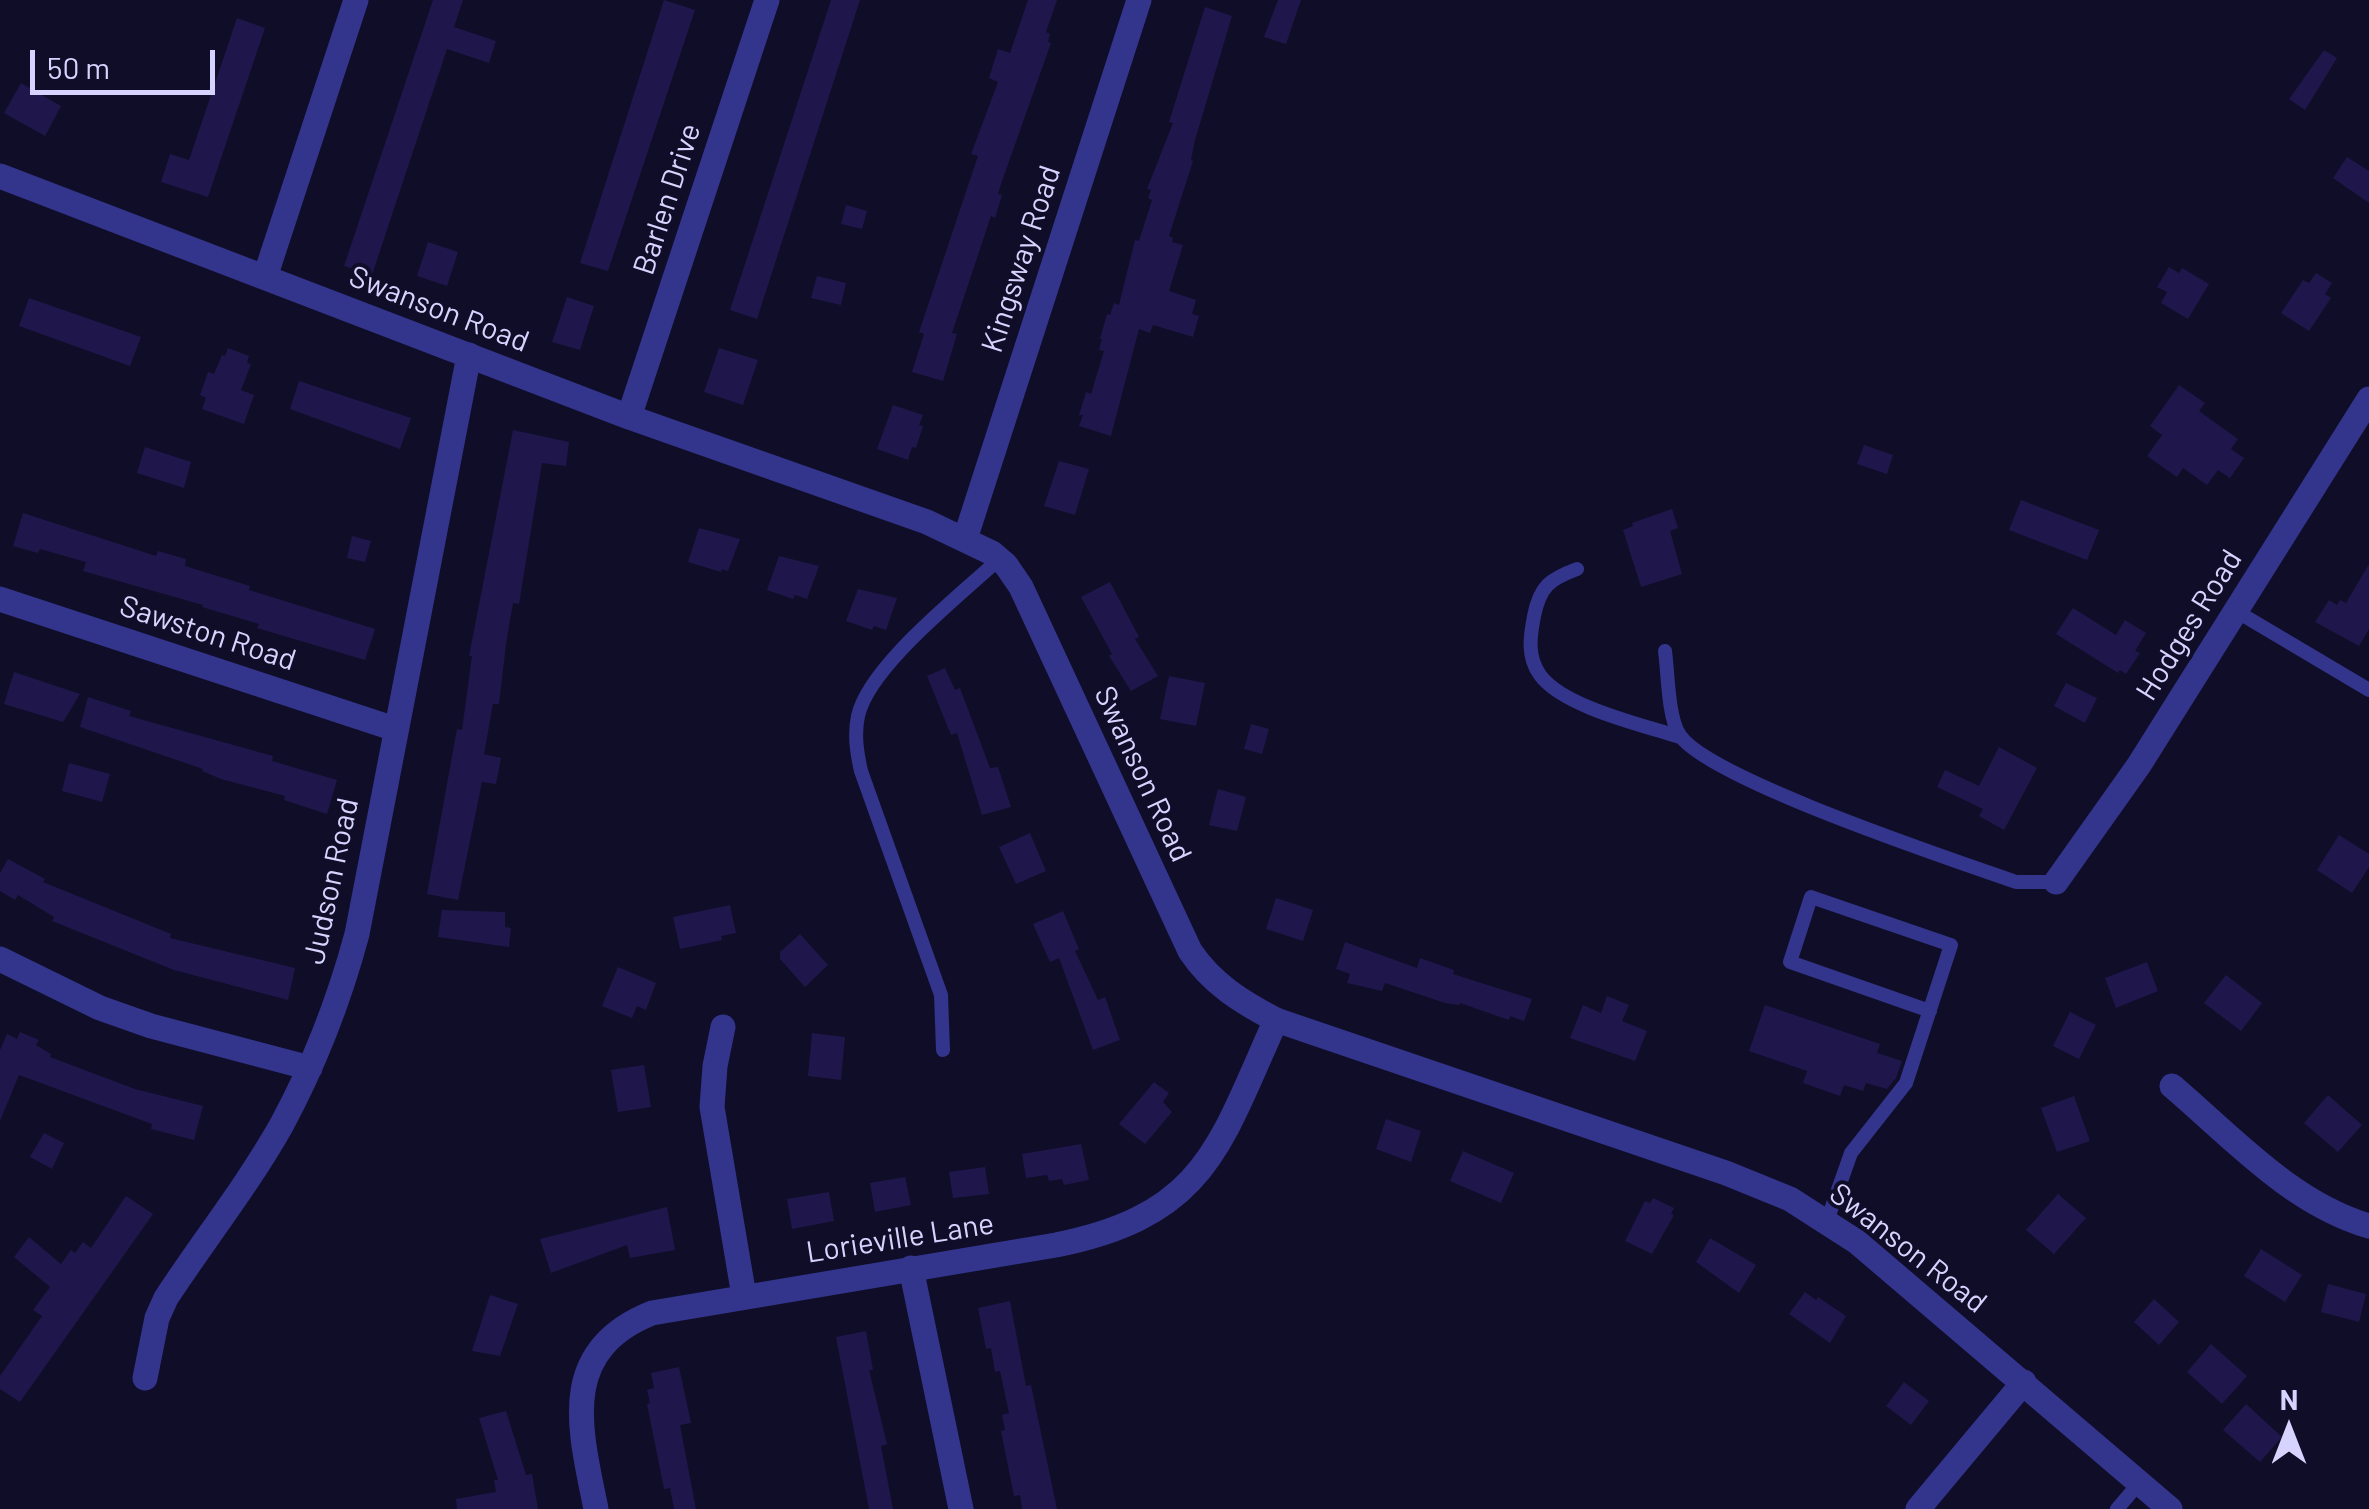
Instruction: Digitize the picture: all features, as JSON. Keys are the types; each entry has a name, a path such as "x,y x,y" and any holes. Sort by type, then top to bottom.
{"street":[{"path":"265,277 356,0"},
{"name":"Barlen Drive","path":"629,418 767,0"},
{"name":"Kingsway Road","path":"965,538 1139,0"},
{"name":"Swanson Road","path":"0,176 629,418 965,538 999,559 1021,587 1190,950 1226,991 1276,1020 1790,1199 1856,1242 2170,1509"},
{"name":"Judson Road","path":"145,1378 157,1318 166,1298 244,1186 310,1068 344,982 357,934 470,355"},
{"name":"Hodges Road","path":"2056,882 2139,766 2369,399"},
{"name":"Sawston Road","path":"0,599 395,729"},
{"path":"0,959 100,1008 151,1026 310,1068"},
{"name":"Lorieville Lane","path":"596,1509 580,1429 582,1389 595,1355 628,1322 652,1312 1093,1238 1128,1226 1184,1188 1220,1144 1276,1020"},
{"path":"723,1026 712,1106 744,1296"},
{"path":"2172,1086 2313,1204 2340,1218 2369,1226"},
{"path":"911,1268 961,1509"},
{"path":"1918,1509 2024,1382"}],"lane":[{"path":"943,1050 941,995 860,771 856,734 864,698 888,665 999,559"},
{"path":"1577,569 1552,579 1541,590 1529,641 1534,664 1550,686 1680,737 1740,776 1832,814 2016,882 2056,882"},
{"path":"2236,611 2369,690"},
{"path":"1665,650 1680,737"},
{"path":"1826,1221 1851,1153 1906,1083 1952,945 1812,897 1790,962 1930,1010"},
{"path":"2116,1509 2140,1482"}],"building":[{"path":"433,0 463,0 454,27 496,41 489,63 447,49 372,275 344,266"},
{"path":"664,0 695,10 608,271 580,263"},
{"path":"831,0 860,0 757,319 730,310"},
{"path":"1028,0 1057,0 1046,32 1051,43 1001,184 995,218 991,216 952,333 957,334 943,381 912,372 924,334 919,332 978,156 971,154 998,82 989,78 998,49 1010,53"},
{"path":"1278,0 1301,0 1286,44 1264,37"},
{"path":"1205,7 1232,16 1169,236 1172,242 1183,245 1169,291 1196,300 1192,314 1199,316 1193,337 1153,325 1150,333 1139,329 1111,436 1079,426 1083,415 1079,415 1086,392 1091,394 1104,351 1099,350 1107,314 1110,315 1114,303 1119,305 1135,240 1139,241 1152,200 1148,198 1151,190 1147,189 1173,123 1169,122"},
{"path":"237,18 265,28 208,197 161,182 170,154 189,160"},
{"path":"2324,50 2337,58 2305,110 2289,99"},
{"path":"21,83 61,106 45,136 4,113"},
{"path":"2347,157 2369,171 2369,203 2333,178"},
{"path":"846,205 867,211 862,229 841,224"},
{"path":"428,242 458,252 447,286 417,276"},
{"path":"2169,267 2179,273 2182,268 2209,284 2188,319 2161,303 2167,292 2157,287"},
{"path":"2316,273 2332,283 2325,294 2331,298 2309,331 2281,313 2303,280 2309,283"},
{"path":"817,276 846,283 841,305 811,298"},
{"path":"567,297 594,306 580,350 552,342"},
{"path":"29,298 141,337 130,366 19,326"},
{"path":"228,348 249,356 247,363 251,364 241,390 254,395 244,424 202,409 206,398 200,395 208,372 214,374"},
{"path":"719,348 758,360 743,405 704,392"},
{"path":"299,381 411,418 400,449 290,409"},
{"path":"2179,385 2205,403 2199,411 2238,439 2231,449 2244,458 2230,478 2218,470 2207,485 2183,468 2177,477 2147,456 2162,435 2150,426"},
{"path":"893,405 923,415 916,448 912,447 908,460 877,449"},
{"path":"513,430 569,442 566,466 542,463 519,604 513,603 499,704 493,704 484,754 501,758 496,784 482,782 458,900 427,894 457,729 462,730 469,656"},
{"path":"1864,445 1893,455 1887,474 1857,464"},
{"path":"145,447 191,462 184,488 137,473"},
{"path":"1059,461 1089,469 1075,515 1044,506"},
{"path":"2021,500 2099,530 2087,560 2009,530"},
{"path":"1672,509 1678,528 1670,531 1682,574 1641,587 1623,530"},
{"path":"23,513 156,556 158,551 186,559 185,566 250,586 249,590 375,629 365,660 257,628 259,624 203,605 83,571 86,562 13,546"},
{"path":"699,528 740,539 728,571 688,562"},
{"path":"352,536 371,541 365,562 347,558"},
{"path":"779,556 819,566 807,599 795,595 793,599 767,590"},
{"path":"2369,564 2369,629 2359,646 2315,622 2329,600 2337,605 2340,600 2346,603"},
{"path":"1110,582 1139,637 1135,639 1158,676 1131,691 1081,597"},
{"path":"858,589 897,598 886,630 874,626 872,630 846,621"},
{"path":"2073,608 2116,635 2125,620 2146,633 2135,651 2140,653 2126,674 2120,670 2118,673 2056,634"},
{"path":"945,668 955,690 960,688 990,768 998,767 1011,807 982,815 957,733 951,735 927,676"},
{"path":"14,672 80,694 63,722 4,704"},
{"path":"1169,676 1205,683 1196,726 1160,719"},
{"path":"2066,683 2097,698 2085,723 2054,706"},
{"path":"88,697 131,711 129,716 273,756 272,761 337,780 327,814 284,800 285,796 221,779 203,769 80,727"},
{"path":"1251,724 1269,729 1262,754 1244,749"},
{"path":"1999,747 2037,768 2004,830 1979,816 1983,809 1937,787 1945,770 1979,786"},
{"path":"69,763 110,774 102,802 62,791"},
{"path":"1218,789 1246,797 1237,831 1209,825"},
{"path":"1030,833 1046,871 1016,884 999,847"},
{"path":"2339,835 2369,854 2369,867 2352,893 2317,870"},
{"path":"8,859 45,879 43,882 171,934 170,938 295,968 288,1000 174,970 52,921 54,917 18,895 15,900 0,891 0,873"},
{"path":"1276,898 1313,910 1303,941 1266,929"},
{"path":"730,905 736,933 680,949 673,917"},
{"path":"442,910 505,912 505,927 511,928 509,947 438,937"},
{"path":"1063,911 1079,949 1075,951 1098,1000 1105,997 1120,1040 1093,1050 1059,958 1050,962 1033,924"},
{"path":"800,934 828,965 805,987 780,959 780,952"},
{"path":"1345,942 1417,968 1420,958 1454,970 1453,974 1532,999 1524,1021 1510,1016 1509,1020 1460,1003 1445,1003 1385,983 1382,991 1347,983 1350,974 1336,969"},
{"path":"2147,962 2158,991 2116,1008 2105,978"},
{"path":"618,967 656,983 646,1010 637,1006 632,1018 602,1006"},
{"path":"2226,975 2262,1003 2241,1031 2204,1003"},
{"path":"1607,996 1629,1005 1622,1021 1647,1031 1635,1061 1570,1038 1583,1005 1601,1013"},
{"path":"1765,1005 1880,1044 1877,1053 1902,1061 1896,1078 1887,1089 1866,1083 1863,1091 1844,1085 1840,1096 1803,1083 1807,1071 1749,1051"},
{"path":"2070,1012 2096,1025 2079,1059 2053,1046"},
{"path":"20,1032 39,1040 36,1045 50,1057 135,1089 203,1106 194,1140 151,1129 152,1124 19,1075 0,1121 0,1050 7,1034 17,1039"},
{"path":"812,1033 845,1037 841,1080 808,1076"},
{"path":"644,1065 651,1107 618,1112 611,1070"},
{"path":"1154,1082 1169,1093 1163,1102 1172,1112 1145,1144 1119,1124"},
{"path":"2328,1095 2362,1125 2338,1152 2304,1123"},
{"path":"2074,1096 2090,1141 2057,1152 2041,1108"},
{"path":"1386,1119 1421,1131 1411,1162 1376,1149"},
{"path":"44,1133 64,1143 52,1169 30,1157"},
{"path":"1081,1144 1089,1180 1064,1185 1062,1179 1049,1181 1047,1175 1026,1178 1022,1154"},
{"path":"1463,1151 1514,1173 1501,1203 1450,1181"},
{"path":"985,1167 989,1194 953,1198 949,1172"},
{"path":"905,1177 911,1205 875,1212 870,1183"},
{"path":"829,1192 834,1221 792,1229 787,1199"},
{"path":"2058,1194 2086,1218 2054,1254 2026,1230"},
{"path":"126,1196 153,1214 20,1402 0,1389 0,1376 42,1316 33,1310 50,1287 14,1257 29,1237 61,1264 83,1242 91,1248"},
{"path":"1653,1198 1674,1208 1674,1215 1652,1254 1625,1241 1645,1201 1650,1203"},
{"path":"667,1207 675,1250 630,1258 627,1245 551,1273 540,1239"},
{"path":"1710,1238 1756,1265 1739,1293 1696,1262"},
{"path":"2261,1249 2302,1275 2285,1302 2244,1276"},
{"path":"2328,1284 2366,1294 2359,1322 2321,1312"},
{"path":"1805,1292 1846,1316 1830,1343 1789,1314"},
{"path":"490,1295 518,1304 500,1356 472,1351"},
{"path":"2154,1299 2179,1322 2159,1345 2134,1322"},
{"path":"1010,1301 1026,1386 1031,1385 1057,1509 1022,1509 1020,1495 1014,1496 1001,1431 1005,1430 1002,1415 1009,1413 1000,1371 995,1372 991,1348 986,1349 978,1308"},
{"path":"866,1331 873,1370 869,1370 887,1444 881,1446 893,1509 869,1509 836,1337"},
{"path":"2211,1344 2247,1376 2222,1404 2187,1372"},
{"path":"679,1367 691,1423 680,1425 696,1509 674,1509 670,1488 664,1489 647,1404 647,1390 654,1388 651,1373"},
{"path":"1904,1382 1929,1401 1911,1425 1886,1406"},
{"path":"2246,1404 2282,1437 2260,1462 2223,1430"},
{"path":"506,1411 526,1475 532,1474 538,1509 457,1509 456,1499 496,1492 494,1480 498,1480 479,1418"}]}
